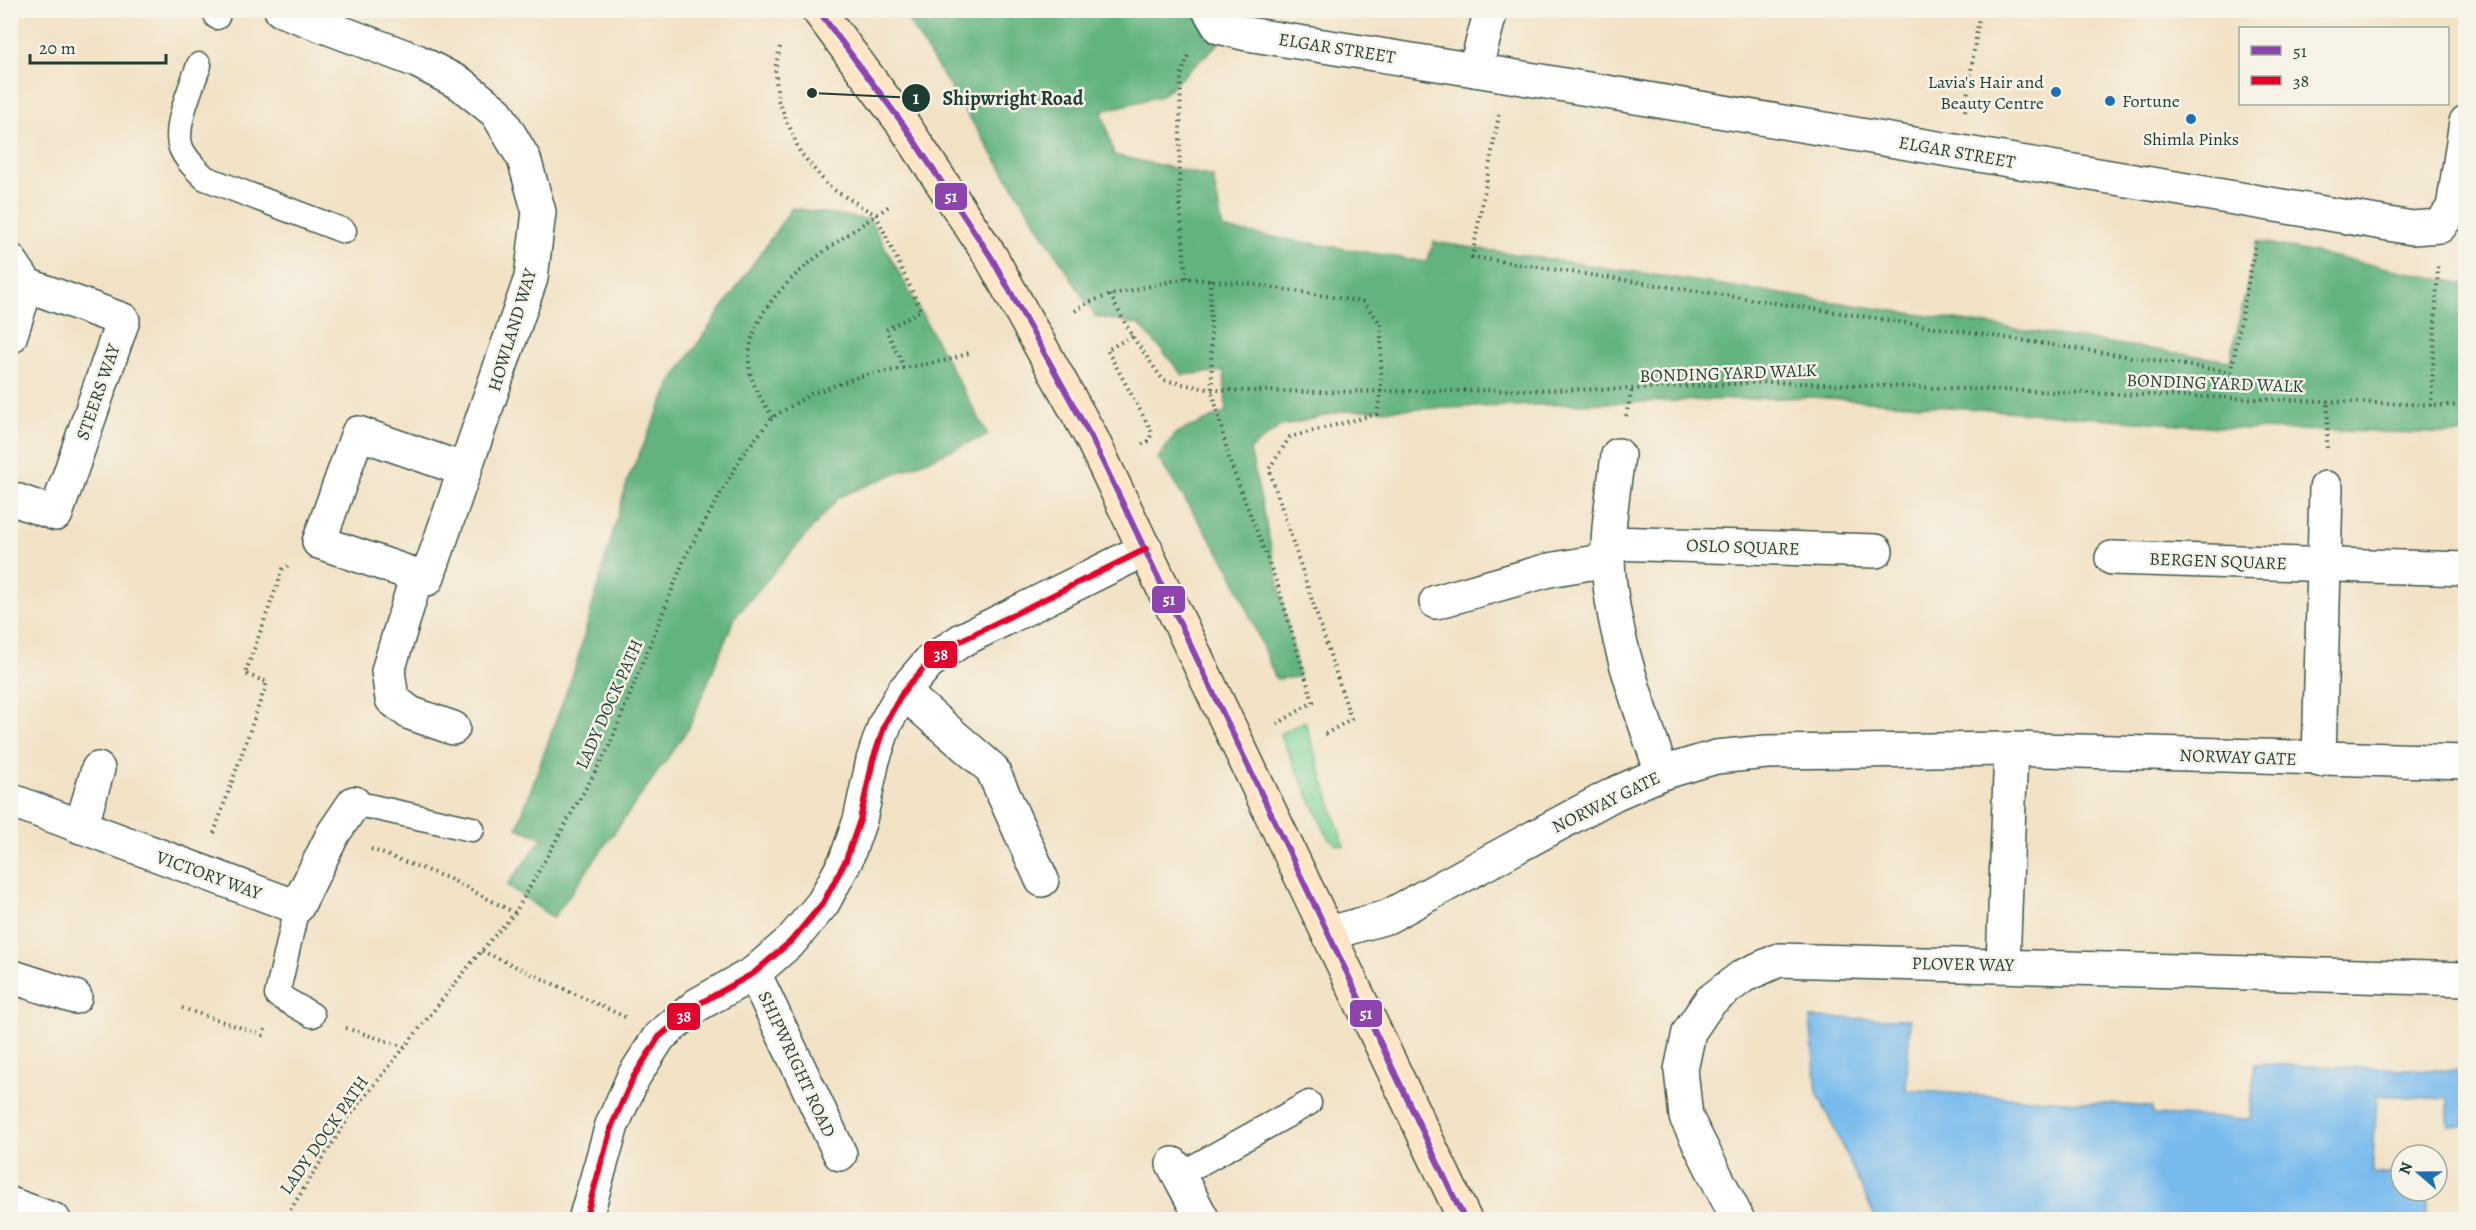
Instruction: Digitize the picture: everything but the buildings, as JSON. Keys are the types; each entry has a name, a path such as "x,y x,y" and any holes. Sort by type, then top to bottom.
{"main road":[{"path":"818,10 903,124 992,257 1091,436 1465,1220"}],"street":[{"name":"HOWLAND WAY","path":"281,10 417,61 461,84 497,113 524,159 539,212 531,278 428,579 417,575"},
{"name":"ELGAR STREET","path":"1209,10 1219,27 1247,34 1475,70 2412,228 2440,226 2453,208 2466,122"},
{"path":"1475,70 1491,10"},
{"name":"STEERS WAY","path":"10,337 19,273 123,320 56,514 10,498"},
{"path":"453,728 410,713 392,699 388,671 417,575 319,542 358,433 465,470"},
{"path":"1618,455 1609,552 1617,625 1637,698 1662,773"},
{"path":"2319,760 2326,488"},
{"name":"SHIPWRIGHT ROAD","path":"585,1220 612,1125 634,1076 659,1037 697,1005 754,974 791,941 823,903 846,860 860,820 873,760 885,724 903,692 929,662 962,640 1146,549"},
{"name":"OSLO SQUARE","path":"1436,602 1609,552 1876,551"},
{"name":"BERGEN SQUARE","path":"2112,558 2466,569"},
{"path":"903,692 992,768 1042,880"},
{"path":"2003,965 2011,749"},
{"name":"NORWAY GATE","path":"1330,933 1387,917 1614,794 1662,773 1716,757 1767,752 2011,749 2319,760 2466,762"},
{"path":"81,827 98,769"},
{"name":"VICTORY WAY","path":"10,800 297,907"},
{"path":"297,907 333,834 354,803"},
{"name":"PLOVER WAY","path":"1738,1220 1686,1116 1681,1070 1689,1032 1710,1001 1743,976 1779,960 2466,980"},
{"name":"SHIPWRIGHT ROAD","path":"754,974 840,1154"},
{"path":"10,976 75,997"},
{"path":"1176,1169 1203,1220"},
{"path":"10,1204 54,1220"}],"lane":[{"path":"199,65 179,130 181,147 189,161 205,178 344,231"},
{"path":"354,803 472,829"},
{"path":"297,907 277,996 312,1015"},
{"path":"1176,1169 1309,1102"}],"path":[{"path":"1958,152 1980,10"},
{"path":"780,47 775,69 778,100 800,152 829,186 876,215 921,310 886,330 904,366"},
{"path":"1186,60 1181,76 1179,192 1186,278"},
{"path":"1507,76 1472,257 2231,372 2264,204"},
{"path":"773,417 758,395 748,360 758,318 790,279 889,206"},
{"path":"1075,311 1089,302 1110,295 1186,278 1210,279 1363,302 1381,324 1381,390 1377,414 1290,437 1269,469 1351,719 1324,735"},
{"path":"1210,279 1212,390 1230,462 1278,586 1313,702"},
{"path":"2431,406 2437,283"},
{"name":"BONDING YARD WALK","path":"1110,295 1132,336 1163,380 1212,390 1338,392 1632,389 1767,382 2466,406"},
{"path":"1132,336 1107,350 1152,432"},
{"name":"LADY DOCK PATH","path":"284,1220 349,1117 481,951 515,913 608,749 686,555 722,487 743,454 773,417 811,393 861,376 904,366 948,360 972,352"},
{"path":"2326,488 2328,400"},
{"path":"201,872 267,682 245,674 284,569 319,542"},
{"path":"333,834 450,879 515,913"},
{"path":"481,951 638,1023 659,1037"},
{"path":"182,1008 263,1035 277,996"},
{"path":"312,1015 405,1047"},
{"path":"2465,1220 2466,1210"}],"green space":[{"path":"902,11 1201,11 1219,43 1161,96 1102,111 1114,155 1213,177 1223,229 1426,262 1434,242 2230,361 2257,241 2465,284 2465,434 2246,429 1812,397 1344,411 1279,427 1250,450 1299,677 1276,679 1231,571 1158,458 1176,433 1226,412 1224,371 1183,375 1140,325 1095,316"},
{"path":"792,208 870,220 988,435 839,497 735,617 689,728 553,918 507,885 543,838 517,828 575,668 628,479 673,379"},
{"path":"1305,721 1344,846 1335,844 1327,835 1280,734"}],"water":[{"path":"1810,1018 1910,1019 1906,1090 2152,1107 2153,1115 2250,1119 2255,1064 2465,1071 2465,1126 2448,1125 2448,1099 2377,1095 2372,1173 2389,1174 2389,1203 2427,1203 2426,1219 1876,1219 1817,1092"}],"transit line":[{"name":"51","path":"818,10 903,124 991,257 1091,437 1465,1220"},
{"name":"38","path":"585,1220 612,1125 634,1076 659,1037 697,1005 754,973 791,941 823,903 846,860 860,820 873,760 885,724 903,692 929,662 962,640 1146,549"}],"place":[{"name":"Lavia's Hair and Beauty Centre","path":"2056,92"},
{"name":"Shipwright Road","path":"812,93"},
{"name":"Fortune","path":"2110,101"},
{"name":"Shimla Pinks","path":"2191,119"}]}
